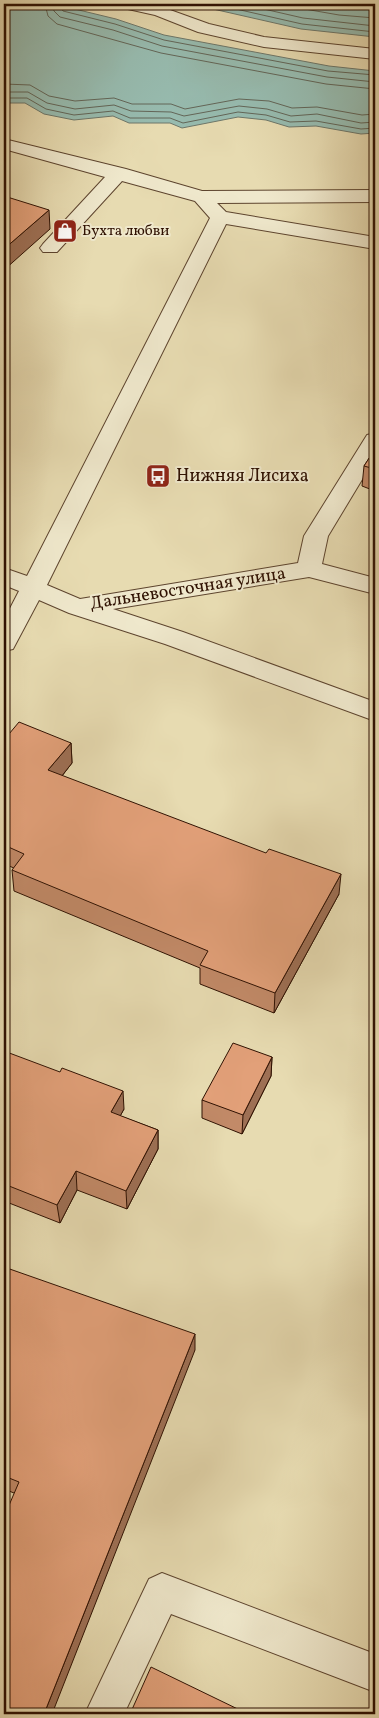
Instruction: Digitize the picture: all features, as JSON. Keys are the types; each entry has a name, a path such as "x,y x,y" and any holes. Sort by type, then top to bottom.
{"street":[{"path":"125,4 159,11 204,28 264,42 375,54"},
{"path":"4,144 119,173 202,197 375,196"},
{"path":"50,248 119,173"},
{"path":"202,197 220,217 375,243"},
{"path":"4,643 34,588 183,287 220,217"},
{"path":"309,569 316,536 375,440"},
{"name":"Дальневосточная улица","path":"4,576 78,606 309,569 375,586"},
{"path":"78,606 174,638 375,712"},
{"path":"104,1714 162,1592 375,1674"}],"water":[{"path":"4,4 54,4 116,19 164,35 329,66 375,71 375,133 361,134 316,126 289,127 266,120 238,117 182,128 170,123 129,123 113,116 74,120 44,114 25,103 4,103"},
{"path":"191,4 375,4 375,37 301,29"}],"building":[{"path":"4,196 49,210 4,249"},
{"path":"375,449 375,469 364,466"},
{"path":"19,722 71,743 48,770 266,853 269,849 341,874 275,993 200,965 208,951 12,870 24,854 4,845 4,740"},
{"path":"233,1043 272,1057 243,1115 202,1100"},
{"path":"4,1051 60,1072 62,1068 123,1091 111,1112 158,1130 126,1191 76,1171 57,1205 4,1184"},
{"path":"4,1267 195,1334 44,1714 4,1714 4,1517 19,1482 4,1476"},
{"path":"151,1667 248,1714 130,1714"}],"place":[{"name":"Бухта любви","path":"65,231"},
{"name":"Нижняя Лисиха","path":"158,476"}]}
